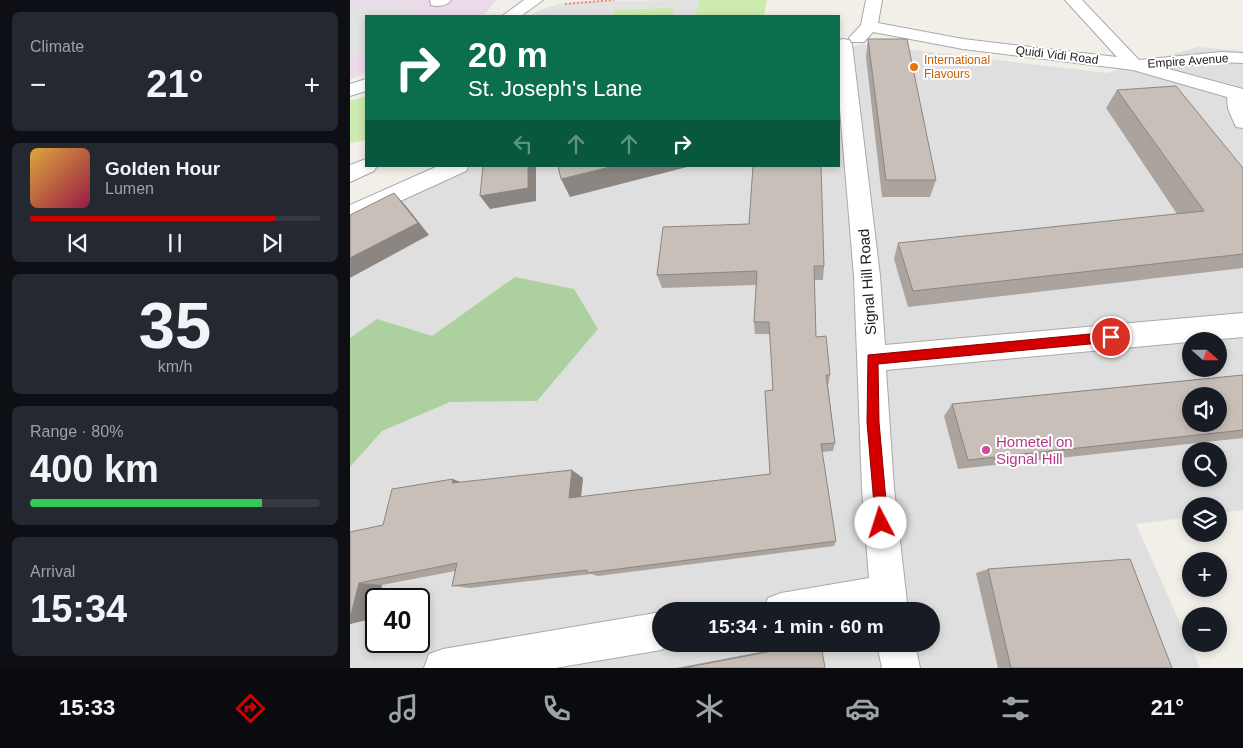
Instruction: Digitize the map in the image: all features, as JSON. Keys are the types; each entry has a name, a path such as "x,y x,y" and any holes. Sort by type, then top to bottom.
{"street":[{"path":"512,15 535,0"},
{"path":"841,44 860,37 870,26 874,0"},
{"path":"1073,0 1134,65"},
{"name":"Quidi Vidi Road","path":"870,26 963,44 1134,65 1240,94"},
{"name":"Signal Hill Road","path":"841,44 860,191 872,359 873,422 889,602"},
{"name":"Empire Avenue","path":"1134,65 1214,57 1243,58"},
{"path":"350,90 365,85"},
{"path":"1240,94 1238,109 1243,122"},
{"path":"350,153 365,151"},
{"path":"350,174 365,166"},
{"path":"350,215 456,167"},
{"path":"872,359 1243,325"},
{"path":"443,668 652,633"},
{"path":"898,652 901,668"}],"path":[{"path":"560,5 614,0"}],"shaded area":[{"path":"350,0 497,0 484,15 365,15 365,73 350,79"},
{"path":"699,0 695,15 672,15 674,7 614,10 613,15 531,15 542,9 560,4 587,1"},
{"path":"393,5 415,15 365,15 365,50 350,56 350,6"},
{"path":"863,44 1107,73 1198,47 1243,51 1243,510 1227,512 1227,497 1182,497 1182,518 1136,524 1182,628 1182,652 1193,652 1200,668 350,668 350,225 472,167 840,167 840,50"}],"green space":[{"path":"699,0 767,0 764,15 695,15"},
{"path":"675,7 672,15 613,15 614,10"},
{"path":"365,96 365,140 350,143 350,101"},
{"path":"515,277 574,289 598,329 537,401 450,402 382,431 350,467 350,338 377,319 432,336"}],"building":[{"path":"868,39 907,39 936,180 886,180"},
{"path":"1176,86 1243,168 1243,254 913,291 898,243 1204,211 1117,90"},
{"path":"483,167 528,167 528,188 480,196"},
{"path":"558,167 610,167 561,179"},
{"path":"753,167 821,167 824,266 814,266 816,337 826,336 830,375 826,375 835,443 821,444 836,541 587,573 587,570 452,586 457,563 359,583 350,618 350,532 383,525 392,489 453,479 452,483 572,470 569,498 770,474 765,391 773,390 769,322 754,322 757,271 657,275 663,227 749,224"},
{"path":"394,193 418,223 350,258 350,215"},
{"path":"1243,375 1243,430 1227,432 1227,387 1182,387 1182,432 1225,432 968,460 952,404"},
{"path":"1130,559 1172,668 1011,668 988,569"},
{"path":"767,652 822,652 825,668 683,668"}],"place":[{"name":"International Flavours","path":"914,67"},
{"name":"Hometel on Signal Hill","path":"986,450"}],"route":[{"path":"881,523 873,422 872,359 1111,337"}]}
